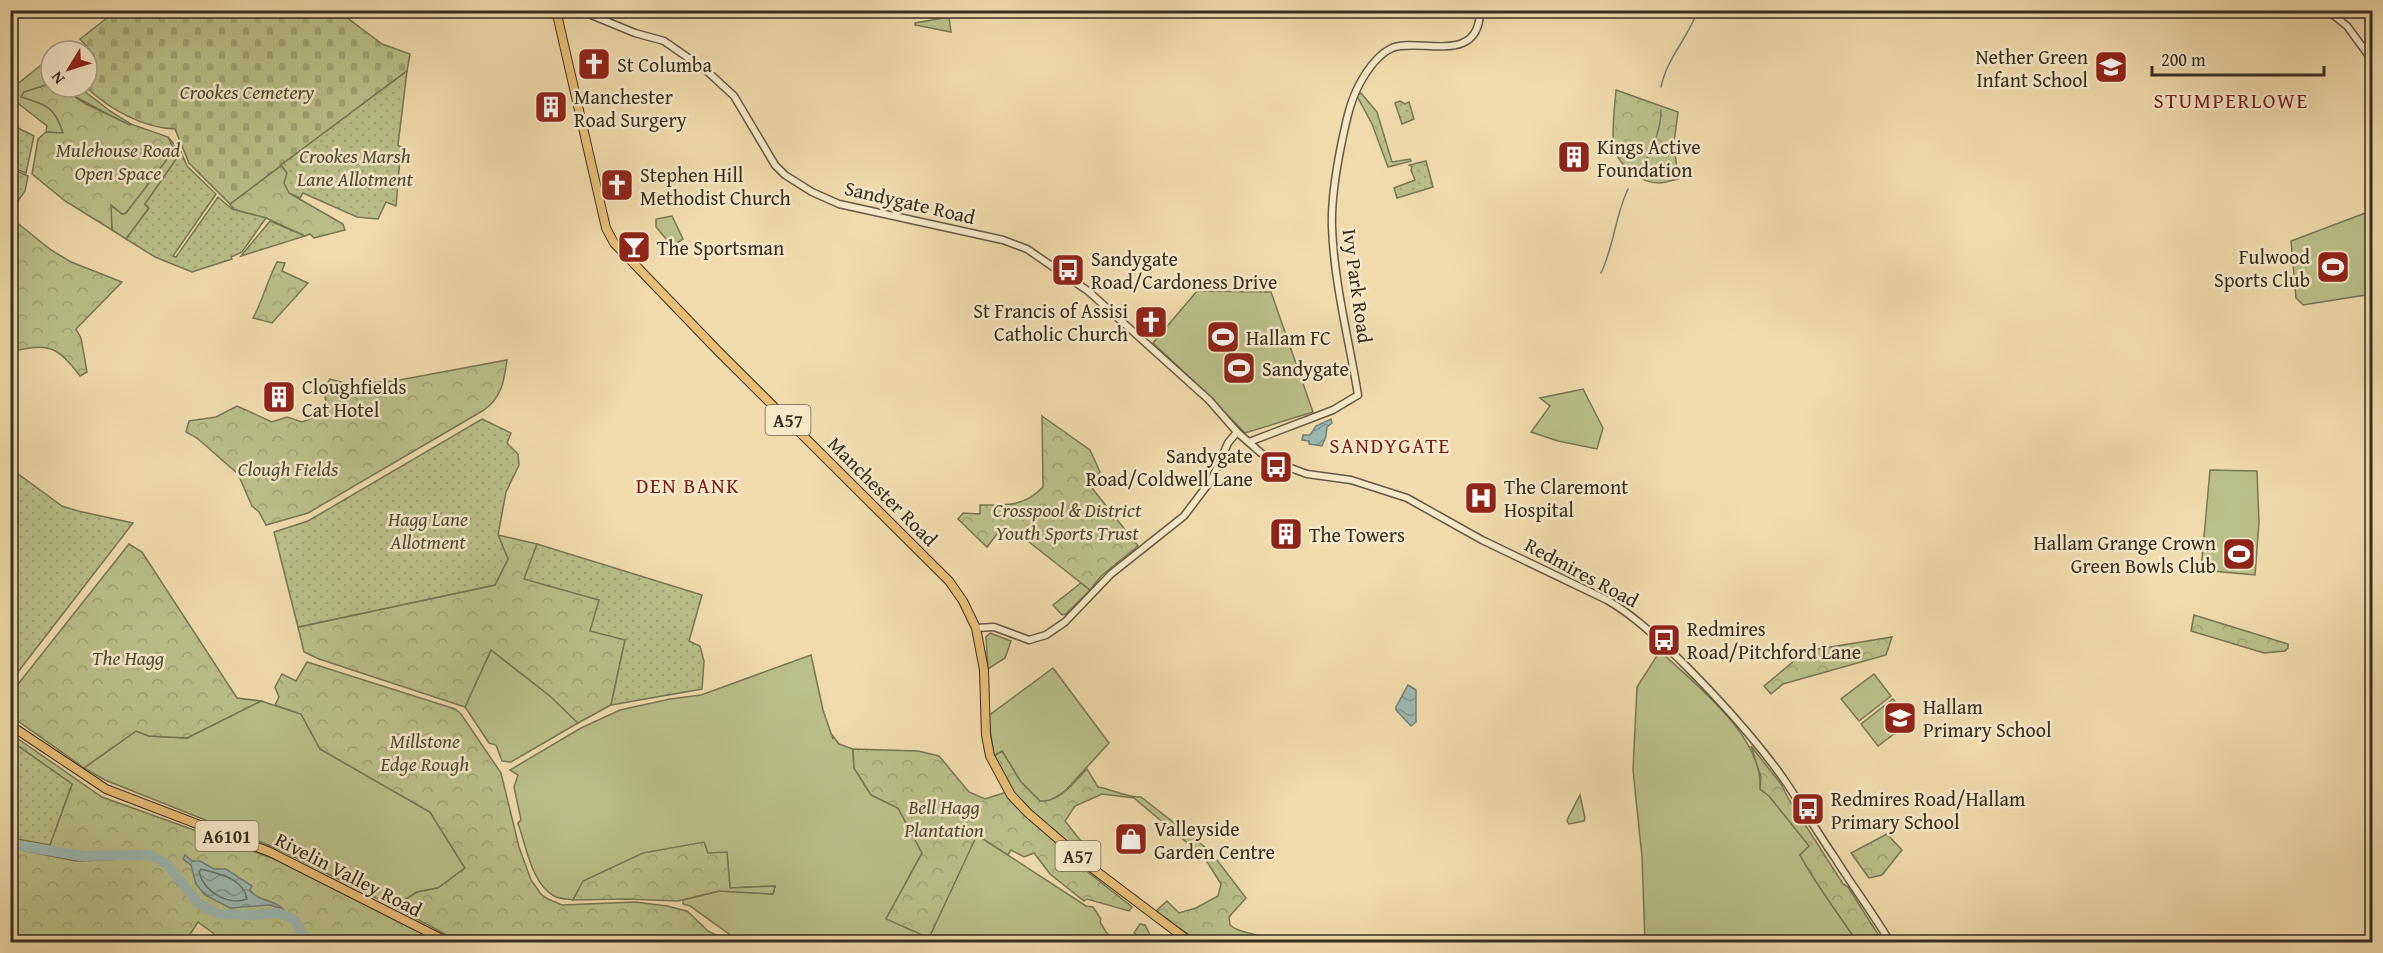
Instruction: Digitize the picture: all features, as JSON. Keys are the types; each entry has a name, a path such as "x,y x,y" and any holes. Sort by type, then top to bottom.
{"main road":[{"name":"Manchester Road","path":"556,10 606,228 614,243 734,366 934,564 962,598 976,628 984,670 986,735 990,756 1011,795 1028,813 1092,868 1190,942"},
{"name":"Rivelin Valley Road","path":"10,725 106,789 270,852 448,942"}],"street":[{"name":"Sandygate Road","path":"579,10 635,33 664,41 712,75 744,109 759,141 775,165 785,176 812,192 839,204 1003,240 1027,249 1088,291 1209,400 1237,432"},
{"name":"Ivy Park Road","path":"1249,442 1333,410 1358,395 1338,281 1332,227 1333,194 1338,158 1354,95 1370,67 1389,50 1406,45 1434,48 1455,45 1472,34 1480,19 1480,10"},
{"path":"2327,10 2347,26 2373,60"},
{"path":"976,628 994,627 1029,640 1046,635 1065,622 1111,574 1184,516 1212,479 1228,443 1237,432"},
{"name":"Redmires Road","path":"1237,432 1261,453 1293,471 1351,480 1407,498 1482,540 1607,600 1637,620 1698,679 1754,741 1782,777 1890,942"}],"green space":[{"name":"Crookes Cemetery","path":"337,10 382,44 410,54 407,71 230,204 189,163 175,129 139,121 116,110 99,98 99,39 80,39 116,11"},
{"path":"949,17 951,32 915,25 915,23"},
{"path":"39,67 39,90 22,97 49,108 57,118 63,133 46,132 47,126 15,101 11,106 11,89"},
{"name":"Crookes Marsh Lane Allotment","path":"407,71 398,145 401,147 396,206 386,202 378,219 357,217 303,193 300,198 289,193 284,183 287,173 281,165"},
{"name":"Mulehouse Road Open Space","path":"39,87 39,99 78,99 130,125 168,137 173,148 126,213 122,214 111,205 112,230 65,201 32,174 38,139 46,132 63,133 53,112 37,102 21,97 24,92"},
{"path":"1616,90 1678,112 1674,143 1678,179 1664,183 1645,180 1631,172 1620,160 1613,142"},
{"path":"1361,93 1377,112 1392,162 1410,159 1411,161 1388,167 1372,124 1357,96"},
{"path":"79,99 94,99 131,124 130,126"},
{"path":"1400,101 1405,104 1409,102 1414,119 1402,124 1395,103"},
{"path":"10,124 34,136 26,173 16,169"},
{"path":"168,137 181,152 145,205 149,208 126,239 112,230 110,205 122,214 126,213 173,148"},
{"path":"181,152 187,166 216,194 173,256 176,257 218,197 232,209 266,218 242,252 231,257 232,259 192,272 155,257 126,239 149,208 145,204"},
{"path":"1426,161 1433,187 1397,198 1394,188 1415,180 1412,167 1409,165"},
{"path":"281,165 287,173 289,193 343,224 345,230 314,238 310,234 305,236 266,218 234,210 230,204"},
{"path":"14,170 28,176 25,191 15,205 10,200 11,176"},
{"name":"Fulwood Sports Club","path":"2368,212 2372,224 2372,294 2303,305 2296,298 2291,241"},
{"path":"672,216 683,239 672,246 656,227 656,219"},
{"path":"10,217 51,250 71,262 122,282 76,329 81,338 87,372 80,376 65,358 51,349 34,347 11,352"},
{"path":"270,221 305,236 241,256"},
{"path":"277,262 285,263 282,271 308,283 272,323 253,318"},
{"name":"Sandygate","path":"1197,291 1271,292 1313,412 1245,433 1153,343"},
{"name":"Clough Fields","path":"507,360 498,394 484,410 308,513 266,525 259,512 252,506 238,474 197,438 186,432 189,421 216,417 237,406 272,422 287,417 302,422 325,413 327,410 324,389 330,379 349,384 394,381"},
{"path":"1583,389 1603,428 1597,449 1558,441 1531,432 1550,406 1540,398"},
{"name":"Crosspool & District Youth Sports Trust","path":"1042,416 1090,450 1100,472 1088,483 1138,546 1101,576 1090,590 1024,538 1003,526 987,547 958,519 963,513 980,514 980,505 1006,505 1022,501 1036,494 1043,487"},
{"name":"Hagg Lane Allotment","path":"482,419 511,433 507,443 518,454 519,465 506,492 498,535 508,559 495,585 298,627 274,532 308,521"},
{"path":"10,468 62,506 133,523 11,681"},
{"path":"2210,470 2257,471 2259,522 2255,575 2201,570"},
{"path":"498,535 537,544 525,579 600,600 625,640 611,705 578,723 550,696 491,650 465,707 304,652 298,627 495,585 508,559"},
{"name":"The Hagg","path":"129,544 142,552 237,698 261,701 187,738 149,736 136,731 84,768 11,716 11,693"},
{"path":"537,544 702,595 689,641 700,646 704,661 702,689 611,705 625,640 590,631 599,600 524,579"},
{"path":"1081,583 1090,590 1066,614 1062,615 1053,605"},
{"path":"2194,615 2288,644 2288,648 2285,651 2264,653 2191,631"},
{"path":"990,633 1011,641 1005,658 988,669 986,637"},
{"path":"1892,637 1886,655 1783,684 1771,694 1764,686 1806,651"},
{"path":"491,650 550,696 578,723 511,762 502,761 496,745 489,743 465,707"},
{"path":"1660,651 1708,695 1739,731 1751,750 1758,769 1760,789 1769,796 1810,846 1800,855 1820,889 1857,942 1645,942 1642,857 1633,770 1637,687"},
{"path":"811,655 823,710 833,739 833,736 839,744 853,749 854,768 871,795 898,808 922,853 886,919 977,835 1086,906 1093,907 1106,932 1116,942 740,942 690,906 683,904 683,900 719,891 773,894 775,886 730,888 727,853 584,881 573,900 556,897 546,890 535,873 518,823 521,820 514,787 518,775 510,770 581,728 620,710 701,695"},
{"name":"Millstone Edge Rough","path":"307,662 455,709 461,714 501,773 519,847 531,880 541,894 548,899 562,905 635,902 667,906 687,911 708,931 730,942 460,942 394,907 417,892 438,888 465,868 430,812 320,749 301,714 275,705 279,697 275,687 282,674 296,681"},
{"path":"1053,668 1109,743 1065,791 1049,802 1040,801 1021,782 1002,751 994,756 988,716"},
{"path":"1874,674 1891,696 1859,721 1841,699"},
{"path":"1893,699 1911,721 1878,746 1861,724"},
{"path":"261,701 301,714 320,749 430,812 465,868 438,888 417,892 394,907 278,849 105,780 84,768 136,731 149,736 187,738"},
{"path":"11,734 102,797 283,862 439,942 311,942 293,917 277,911 253,913 220,911 200,900 169,862 156,854 85,853 49,847 72,784 11,741"},
{"path":"11,741 72,784 50,845 11,838"},
{"path":"1751,746 1781,784 1843,884 1848,887 1883,942 1857,942 1820,889 1800,855 1809,846 1769,796 1760,789 1761,777"},
{"name":"Bell Hagg Plantation","path":"853,749 918,751 939,756 969,792 985,799 1010,791 994,756 1002,751 1021,782 1040,801 1060,795 1087,769 1098,787 1141,797 1210,851 1246,898 1229,917 1230,925 1259,936 1267,942 1199,942 1156,911 1167,901 1179,913 1196,908 1218,896 1221,884 1204,857 1134,798 1102,794 1075,806 1065,821 1096,860 1088,872 1132,907 1129,911 1087,899 1084,901 1050,874 1034,853 1024,857 1011,850 1008,855 977,835 929,938 886,919 922,853 898,808 871,795 854,768"},
{"path":"1580,795 1584,821 1569,824 1568,818"},
{"path":"1887,834 1902,850 1882,875 1869,878 1851,853"},
{"path":"704,842 708,853 727,852 730,888 775,886 773,894 719,891 678,901 573,900 583,881 643,853"},
{"path":"11,848 76,861 151,858 166,866 197,904 219,916 251,917 277,914 293,922 304,942 225,942 198,922 187,939 167,935 169,942 11,942"},
{"path":"1140,924 1145,925 1152,939 1148,942 1132,942 1137,935 1134,933"}],"water":[{"path":"1331,419 1332,423 1327,427 1322,446 1309,444 1309,441 1302,440 1303,435 1310,435 1316,426"},
{"path":"1408,685 1416,690 1416,722 1411,726 1396,710"},
{"path":"185,855 192,861 200,861 214,869 226,869 252,886 250,890 253,894 283,909 269,905 230,908 205,895 196,884 191,865 183,859"}],"waterway":[{"path":"1661,87 1668,67 1698,10"},
{"path":"1635,176 1653,145 1661,110"},
{"path":"1601,273 1628,189"},
{"path":"10,844 82,856 150,855 167,864 199,904 219,914 278,913 294,919 307,942"}],"place":[{"name":"St Columba","path":"594,64"},
{"name":"Nether Green Infant School","path":"2111,67"},
{"name":"Manchester Road Surgery","path":"551,107"},
{"name":"Kings Active Foundation","path":"1574,157"},
{"name":"Stephen Hill Methodist Church","path":"617,185"},
{"name":"The Sportsman","path":"634,247"},
{"name":"Fulwood Sports Club","path":"2333,267"},
{"name":"Sandygate Road/Cardoness Drive","path":"1068,270"},
{"name":"St Francis of Assisi Catholic Church","path":"1151,322"},
{"name":"Hallam FC","path":"1223,337"},
{"name":"Sandygate","path":"1239,368"},
{"name":"Cloughfields Cat Hotel","path":"279,397"},
{"name":"Sandygate Road/Coldwell Lane","path":"1276,467"},
{"name":"The Claremont Hospital","path":"1481,498"},
{"name":"The Towers","path":"1286,534"},
{"name":"Hallam Grange Crown Green Bowls Club","path":"2239,554"},
{"name":"Redmires Road/Pitchford Lane","path":"1664,640"},
{"name":"Hallam Primary School","path":"1900,718"},
{"name":"Redmires Road/Hallam Primary School","path":"1808,809"},
{"name":"Valleyside Garden Centre","path":"1131,839"}],"district":[{"name":"STUMPERLOWE","path":"2231,100"},
{"name":"SANDYGATE","path":"1390,445"},
{"name":"DEN BANK","path":"688,485"}]}
